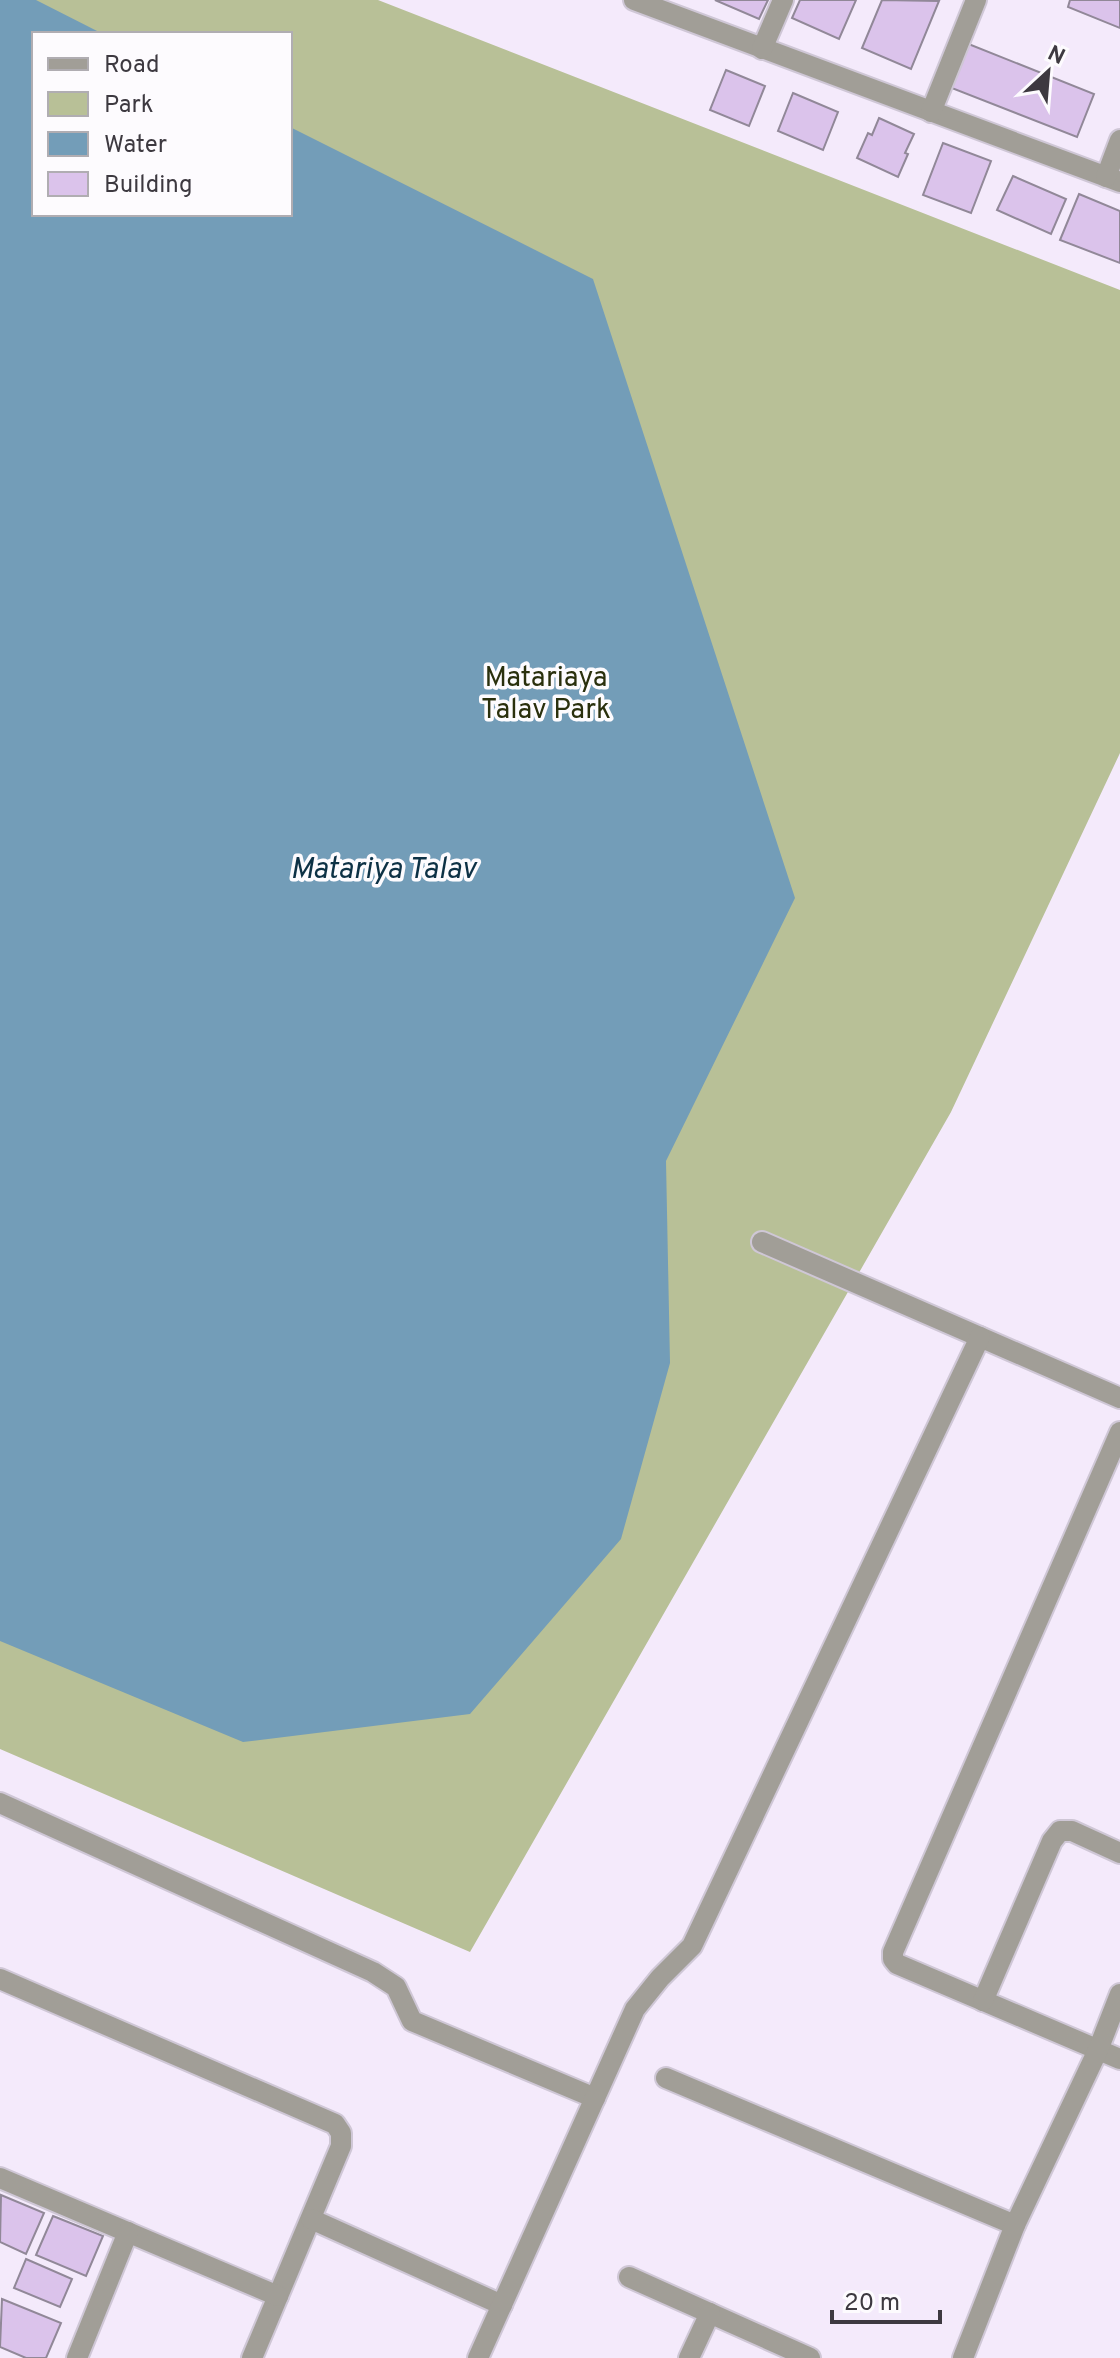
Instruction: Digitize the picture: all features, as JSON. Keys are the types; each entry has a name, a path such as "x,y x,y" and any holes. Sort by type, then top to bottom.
{"street":[{"path":"634,0 1113,179 1120,140"},
{"path":"762,49 783,0"},
{"path":"931,112 976,0"},
{"path":"762,1242 1120,1398"},
{"path":"478,2358 635,2009 692,1946 980,1337"},
{"path":"1120,1432 893,1952 897,1964 1120,2059"},
{"path":"0,1803 373,1972 396,1987 412,2021 595,2098"},
{"path":"983,2001 1052,1841 1060,1831 1072,1831 1120,1853"},
{"path":"0,1979 335,2124 341,2133 341,2146 252,2358"},
{"path":"963,2358 1015,2225 1098,2050 1120,1994"},
{"path":"666,2078 1015,2225"},
{"path":"0,2178 278,2296"},
{"path":"311,2219 502,2305"},
{"path":"77,2358 128,2232"},
{"path":"629,2277 810,2358"},
{"path":"689,2358 710,2313"}],"green space":[{"name":"Matariya Talav","path":"0,0 378,0 1120,290 1120,753 951,1112 470,1952 0,1749"}],"water":[{"name":"Matariya Talav","path":"0,0 36,0 99,32 32,32 32,216 292,216 292,128 593,279 795,898 666,1161 670,1363 621,1539 470,1714 243,1742 0,1641"}],"building":[{"path":"715,0 768,0 759,19"},
{"path":"800,0 856,0 839,39 792,18"},
{"path":"882,0 939,1 911,69 862,48"},
{"path":"1070,0 1120,0 1120,28 1068,7"},
{"path":"961,41 1094,94 1077,137 944,85"},
{"path":"726,70 765,86 749,126 710,110"},
{"path":"793,93 838,112 823,150 778,131"},
{"path":"879,118 914,134 898,177 857,158 868,133 872,135"},
{"path":"943,143 991,161 971,213 923,195"},
{"path":"1013,176 1066,199 1051,234 997,210"},
{"path":"1079,194 1120,211 1120,263 1060,240"},
{"path":"1,2195 44,2213 26,2254 0,2242"},
{"path":"53,2216 103,2236 86,2276 36,2255"},
{"path":"26,2259 72,2279 60,2307 14,2288"},
{"path":"2,2299 61,2323 46,2358 26,2358 0,2347"}],"park label":[{"name":"Matariaya Talav Park","path":"546,695"}]}
